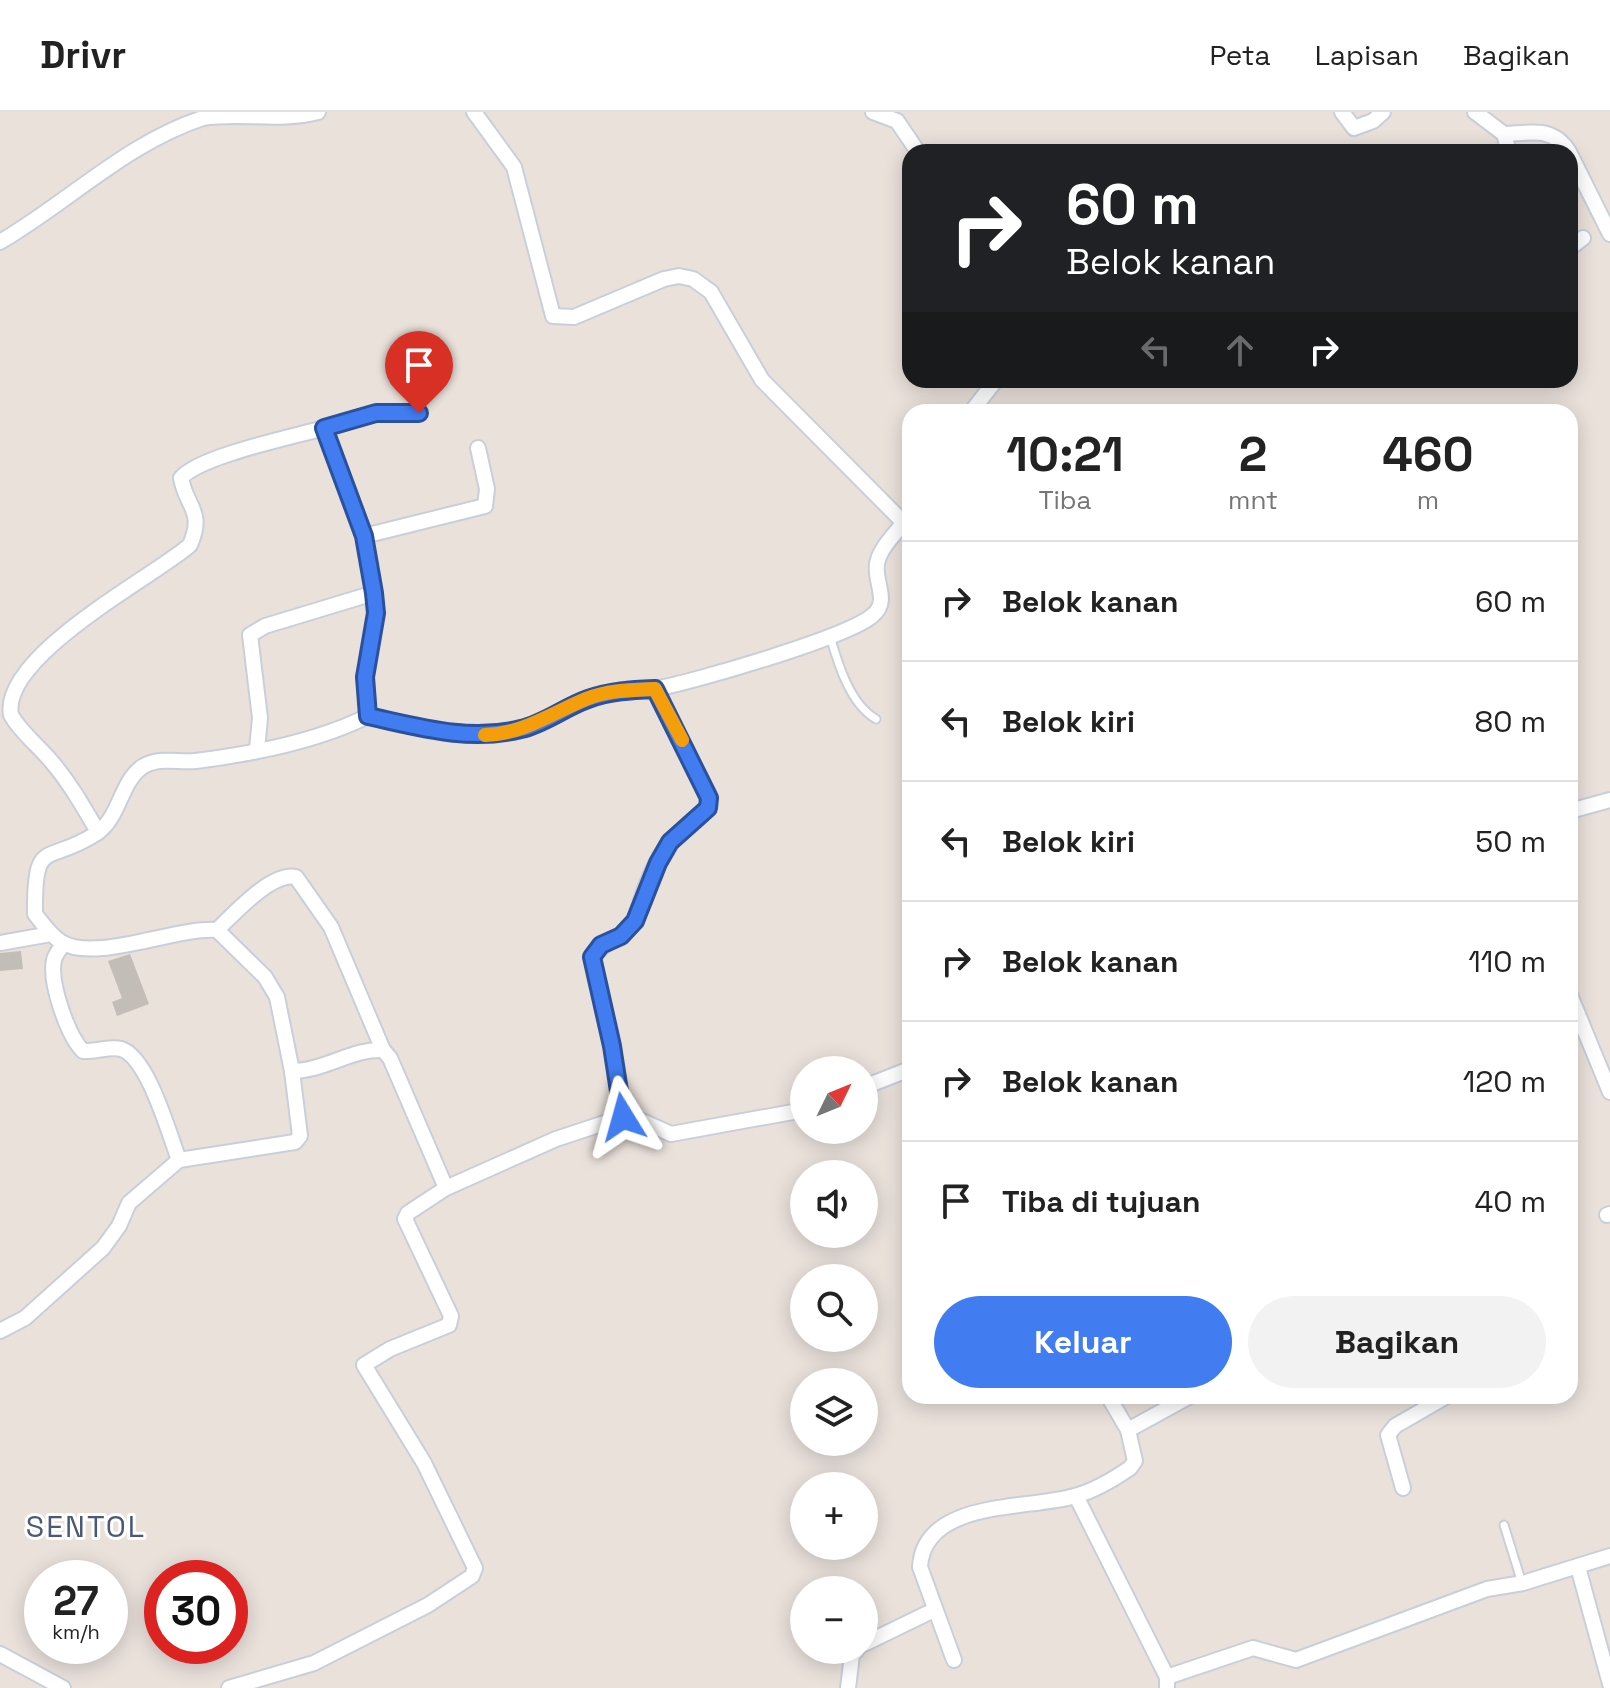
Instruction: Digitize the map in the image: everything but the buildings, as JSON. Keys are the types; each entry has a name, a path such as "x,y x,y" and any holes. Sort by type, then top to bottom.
{"street":[{"path":"0,242 168,133 205,117 244,114 279,118 318,112"},
{"path":"474,112 514,167 553,316 574,317 664,279 679,276 693,279 721,304 762,380 902,516"},
{"path":"873,112 897,121 913,144"},
{"path":"1342,112 1354,128 1373,121 1383,112"},
{"path":"1475,112 1504,134 1507,144"},
{"path":"1504,134 1546,131 1564,144"},
{"path":"1578,171 1610,234"},
{"path":"1578,242 1583,238"},
{"path":"977,404 990,388"},
{"path":"98,832 69,783 12,716 6,700 13,679 37,650 80,617 190,545 196,532 196,514 182,485 181,478 186,472 224,457 376,413 419,413"},
{"path":"324,428 364,536 374,593 376,613 365,677 368,716"},
{"path":"364,536 485,506 487,489 478,448"},
{"path":"57,939 35,914 38,866 46,856 98,832 133,776 143,766 157,761 193,761 257,749 344,728 368,716 462,735 491,735 523,729 585,699 612,691 655,689 830,636 876,613 882,601 877,564 882,550 902,528"},
{"path":"257,749 259,698 249,642 255,630 374,593"},
{"path":"623,1117 612,1046 592,957 601,945 621,936 635,921 658,863 670,842 708,808 709,798 655,689"},
{"path":"1578,809 1610,800"},
{"path":"0,943 57,939 90,950 180,931 217,930 250,897 283,877 296,877 331,927 446,1188"},
{"path":"0,1331 25,1318 103,1248 119,1226 129,1203 179,1160 295,1142 300,1136 292,1071 277,997 265,977 217,930"},
{"path":"57,939 53,974 66,1025 76,1044 83,1051 118,1047 129,1052 143,1069 179,1160"},
{"path":"1578,1014 1610,1092"},
{"path":"292,1071 317,1070 370,1049 383,1050"},
{"path":"878,1082 902,1072"},
{"path":"229,1688 314,1663 428,1605 472,1576 475,1568 448,1509 364,1365 390,1349 449,1325 451,1316 405,1219 408,1213 446,1188 556,1139 623,1117 633,1117 671,1134 790,1113"},
{"path":"954,1660 920,1567 921,1552 946,1523 969,1514 1076,1496 1130,1468 1135,1461 1128,1430 1113,1404"},
{"path":"1128,1430 1175,1404"},
{"path":"1403,1488 1388,1435 1395,1426 1433,1404"},
{"path":"1076,1496 1167,1683 1253,1648 1261,1647 1296,1660 1487,1589 1522,1583 1610,1556"},
{"path":"1578,1567 1610,1684"},
{"path":"878,1637 934,1610"},
{"path":"0,1654 63,1688"},
{"path":"848,1688 851,1664"}],"lane":[{"path":"830,636 856,698 867,714 876,719"},
{"path":"1504,1525 1522,1583"}],"slow traffic":[{"path":"485,735 523,729 585,699 612,691 655,689 682,740"}],"district":[{"name":"SENTOL","path":"86,1526"}],"route":[{"path":"419,413 376,413 324,428 364,536 374,593 376,613 367,651 365,677 368,716 462,735 491,735 523,729 585,699 612,691 655,689 709,798 708,808 699,819 670,842 647,886 635,921 621,936 601,945 592,957 612,1046 623,1117"}]}
